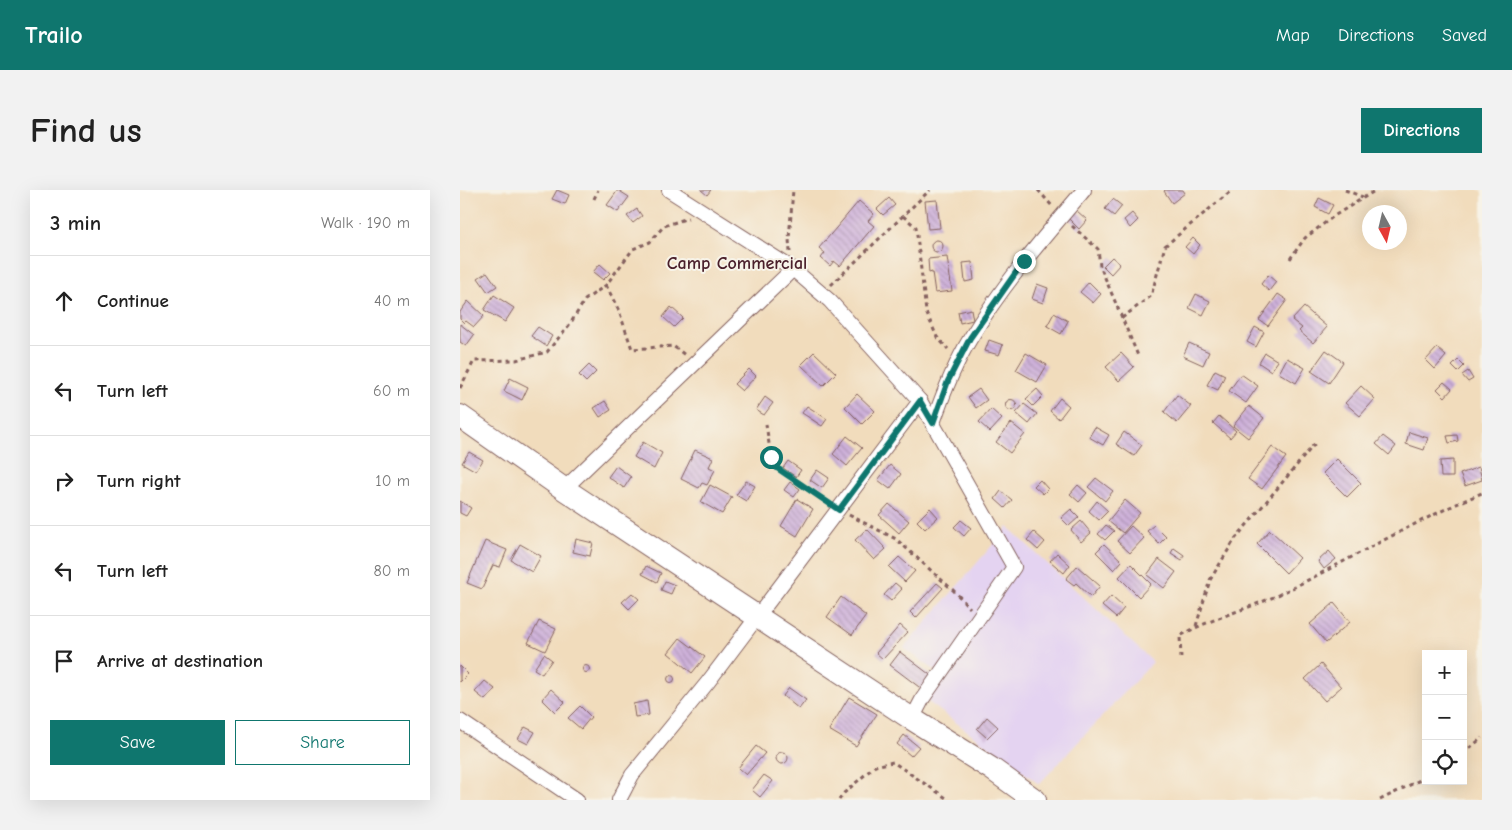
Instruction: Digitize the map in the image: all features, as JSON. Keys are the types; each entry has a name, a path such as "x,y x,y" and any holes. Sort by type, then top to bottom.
{"main road":[{"path":"460,416 564,489 912,719 992,769 1035,800"}],"street":[{"path":"668,190 793,269 830,300 920,401 1014,567 923,698 912,719"},
{"path":"933,423 948,381 970,338 1024,261 1084,190"},
{"path":"564,489 694,362 793,269"},
{"path":"619,800 632,776 708,682 920,401"},
{"path":"460,722 577,800"}],"path":[{"path":"594,199 598,190"},
{"path":"793,190 789,239 793,269"},
{"path":"822,294 930,190"},
{"path":"1038,190 1061,217 1098,249 1100,266 1139,358"},
{"path":"1122,318 1151,296 1165,246 1232,190"},
{"path":"1345,190 1364,198"},
{"path":"1290,259 1305,238 1334,216 1376,190"},
{"path":"460,388 474,361 516,360 546,352 570,324 585,300 606,285 633,249 650,242 664,226 704,212"},
{"path":"903,216 916,228 926,312 937,337 958,361"},
{"path":"606,285 619,311 632,348 673,346 694,362"},
{"path":"766,424 771,457 777,468 839,510 896,539 954,591 979,618"},
{"path":"1196,626 1210,580 1235,539 1317,441"},
{"path":"1181,658 1180,636 1196,626 1262,602 1454,505 1482,493"},
{"path":"1467,750 1482,738"},
{"path":"839,800 844,793 875,766 893,762 949,800"},
{"path":"1380,800 1422,779"}],"shaded area":[{"path":"1008,527 1153,662 1039,784 923,698 940,674 904,648"}],"building":[{"path":"557,190 569,195 565,204 552,199"},
{"path":"618,190 629,197 618,212 607,205"},
{"path":"701,190 711,190 707,195"},
{"path":"1165,190 1183,190 1185,193 1172,203"},
{"path":"889,198 895,205 883,215 877,209"},
{"path":"1319,198 1333,205 1328,214 1315,207"},
{"path":"1113,199 1122,206 1114,216 1105,209"},
{"path":"937,200 940,228 928,229 925,201"},
{"path":"859,201 874,214 868,221 874,226 840,266 834,261 830,266 821,258 825,253 819,248"},
{"path":"637,209 642,216 633,223 627,216"},
{"path":"1076,210 1087,220 1079,229 1068,218"},
{"path":"1132,213 1138,220 1130,228 1124,220"},
{"path":"1193,238 1200,245 1193,254 1185,247"},
{"path":"937,240 943,246 937,252 931,246"},
{"path":"947,257 952,291 935,293 932,272 929,273 928,259"},
{"path":"1112,257 1120,264 1111,274 1103,266"},
{"path":"972,262 974,280 965,282 963,263"},
{"path":"600,264 610,273 603,280 593,272"},
{"path":"487,272 497,286 488,292 478,278"},
{"path":"1268,275 1276,282 1269,291 1261,284"},
{"path":"1089,282 1101,294 1093,303 1080,292"},
{"path":"1037,284 1048,288 1043,303 1032,299"},
{"path":"1196,294 1210,301 1203,315 1189,308"},
{"path":"1278,294 1287,300 1268,326 1259,320"},
{"path":"494,295 514,308 505,322 484,310"},
{"path":"468,301 484,316 474,327 460,319 460,312"},
{"path":"671,307 683,318 674,327 663,317"},
{"path":"1304,307 1327,327 1313,343 1299,331 1302,328 1292,320"},
{"path":"971,309 973,320 960,323 958,312"},
{"path":"1054,313 1068,321 1061,334 1047,326"},
{"path":"460,324 474,335 466,346 460,342"},
{"path":"538,327 552,336 546,346 531,336"},
{"path":"1255,327 1264,332 1256,347 1247,342"},
{"path":"989,340 1003,345 999,355 985,351"},
{"path":"1189,343 1209,352 1203,365 1183,356"},
{"path":"1437,348 1446,356 1435,369 1426,360"},
{"path":"1326,350 1343,362 1329,383 1311,371"},
{"path":"814,352 836,373 823,386 801,365"},
{"path":"1026,353 1047,365 1037,382 1016,370"},
{"path":"1121,353 1134,367 1119,381 1106,367"},
{"path":"1265,353 1278,361 1271,371 1259,363"},
{"path":"1287,358 1305,368 1296,383 1279,373"},
{"path":"1458,360 1464,366 1458,372 1452,366"},
{"path":"589,365 596,372 586,382 579,375"},
{"path":"749,369 756,376 742,391 734,384"},
{"path":"1215,370 1225,375 1218,390 1207,385"},
{"path":"1468,371 1473,379 1468,382 1462,375"},
{"path":"1241,374 1258,386 1246,403 1229,391"},
{"path":"510,378 528,387 522,400 504,391"},
{"path":"1444,382 1452,389 1445,397 1437,389"},
{"path":"1361,386 1375,399 1360,416 1345,403"},
{"path":"979,389 987,400 976,408 968,397"},
{"path":"1037,389 1043,396 1033,406 1026,399"},
{"path":"857,394 875,411 862,424 845,407"},
{"path":"1177,395 1191,406 1177,423 1164,412"},
{"path":"765,397 773,403 764,415 756,410"},
{"path":"1060,398 1069,406 1059,419 1050,411"},
{"path":"1011,399 1017,405 1011,411 1005,405"},
{"path":"605,401 611,410 600,417 594,408"},
{"path":"1024,404 1037,414 1029,424 1016,413"},
{"path":"807,406 827,419 822,426 802,413"},
{"path":"1249,406 1264,418 1248,438 1233,426"},
{"path":"991,409 1002,419 990,432 979,422"},
{"path":"1219,416 1236,431 1230,438 1213,423"},
{"path":"1011,423 1025,434 1010,453 996,442"},
{"path":"1095,427 1109,435 1103,445 1089,437"},
{"path":"1124,432 1142,445 1134,456 1116,444"},
{"path":"1409,432 1428,438 1424,450 1406,444"},
{"path":"1457,435 1458,441 1449,443 1447,436"},
{"path":"847,436 862,448 847,466 833,454"},
{"path":"1383,436 1396,446 1389,455 1376,444"},
{"path":"643,442 662,453 654,469 634,457"},
{"path":"1272,447 1286,457 1262,489 1248,479"},
{"path":"695,450 713,458 709,467 715,470 707,485 702,483 699,488 681,479"},
{"path":"469,452 483,460 476,471 462,463"},
{"path":"1337,459 1361,483 1347,497 1323,473"},
{"path":"1453,460 1453,477 1441,477 1440,461"},
{"path":"788,461 801,470 796,477 783,468"},
{"path":"890,465 901,474 890,489 878,480"},
{"path":"616,466 631,477 624,488 608,477"},
{"path":"1479,467 1482,480 1465,486 1460,474"},
{"path":"817,470 829,478 822,488 810,480"},
{"path":"1096,478 1113,491 1105,501 1088,487"},
{"path":"1040,480 1048,489 1043,494 1034,486"},
{"path":"746,481 755,486 746,501 736,495"},
{"path":"790,482 800,489 794,497 784,490"},
{"path":"710,485 732,497 722,514 701,502"},
{"path":"1078,485 1087,493 1079,502 1070,494"},
{"path":"1001,491 1012,500 1005,508 995,499"},
{"path":"797,499 813,509 797,536 781,526"},
{"path":"1125,500 1140,513 1123,533 1108,521"},
{"path":"460,501 471,508 466,516 460,513"},
{"path":"1097,501 1108,511 1099,520 1089,511"},
{"path":"889,504 909,521 899,533 879,515"},
{"path":"930,508 938,517 925,529 917,521"},
{"path":"1071,509 1079,517 1069,526 1061,518"},
{"path":"961,520 971,528 964,536 954,527"},
{"path":"1081,521 1091,533 1081,542 1071,530"},
{"path":"1106,525 1114,531 1105,540 1098,534"},
{"path":"1154,525 1166,537 1159,544 1147,531"},
{"path":"1131,526 1144,538 1130,553 1117,541"},
{"path":"867,529 886,549 874,560 855,540"},
{"path":"1270,530 1300,558 1286,573 1257,544"},
{"path":"1034,532 1045,542 1038,550 1027,540"},
{"path":"576,539 593,543 590,556 573,552"},
{"path":"485,541 507,550 500,567 493,565 482,589 467,583"},
{"path":"520,544 541,556 532,572 511,560"},
{"path":"1104,544 1122,561 1114,570 1096,552"},
{"path":"1174,548 1184,555 1182,560 1171,553"},
{"path":"1329,551 1336,559 1324,569 1318,561"},
{"path":"1057,553 1070,565 1064,573 1050,561"},
{"path":"899,557 915,571 905,582 889,567"},
{"path":"1159,559 1176,572 1164,588 1147,575"},
{"path":"1131,564 1151,584 1139,597 1119,577"},
{"path":"646,566 661,573 657,582 642,574"},
{"path":"1077,566 1100,586 1091,597 1076,583 1074,585 1066,579"},
{"path":"665,581 675,585 671,594 661,590"},
{"path":"895,583 902,589 891,601 884,595"},
{"path":"937,583 943,588 916,618 910,612"},
{"path":"632,593 639,599 629,609 622,602"},
{"path":"1111,596 1124,608 1116,618 1102,606"},
{"path":"841,597 866,616 852,635 827,617"},
{"path":"1334,603 1350,622 1326,643 1310,624"},
{"path":"539,621 556,629 545,651 528,643"},
{"path":"900,625 908,632 883,659 876,653"},
{"path":"680,638 705,657 692,673 668,653"},
{"path":"900,652 933,677 923,690 890,665"},
{"path":"544,654 552,660 542,674 534,669"},
{"path":"1321,664 1341,687 1325,701 1305,679"},
{"path":"460,666 468,674 460,682"},
{"path":"586,666 589,669 586,672 583,669"},
{"path":"671,676 674,679 671,682 668,679"},
{"path":"485,681 495,689 485,700 475,692"},
{"path":"789,688 806,700 799,709 783,696"},
{"path":"551,689 565,702 555,712 542,699"},
{"path":"849,697 877,714 856,746 829,730"},
{"path":"647,701 649,715 635,717 633,704"},
{"path":"580,706 591,717 581,729 568,718"},
{"path":"987,717 998,727 987,738 977,729"},
{"path":"525,727 535,732 528,744 518,739"},
{"path":"904,735 919,747 911,756 897,744"},
{"path":"756,746 765,753 746,775 738,768"},
{"path":"782,752 788,758 782,764 776,758"},
{"path":"764,775 773,781 760,797 752,790"}],"district":[{"name":"Camp Commercial","path":"737,263"}],"route":[{"path":"771,457 777,468 839,510 920,401 933,423 948,381 970,338 1024,261"}]}
